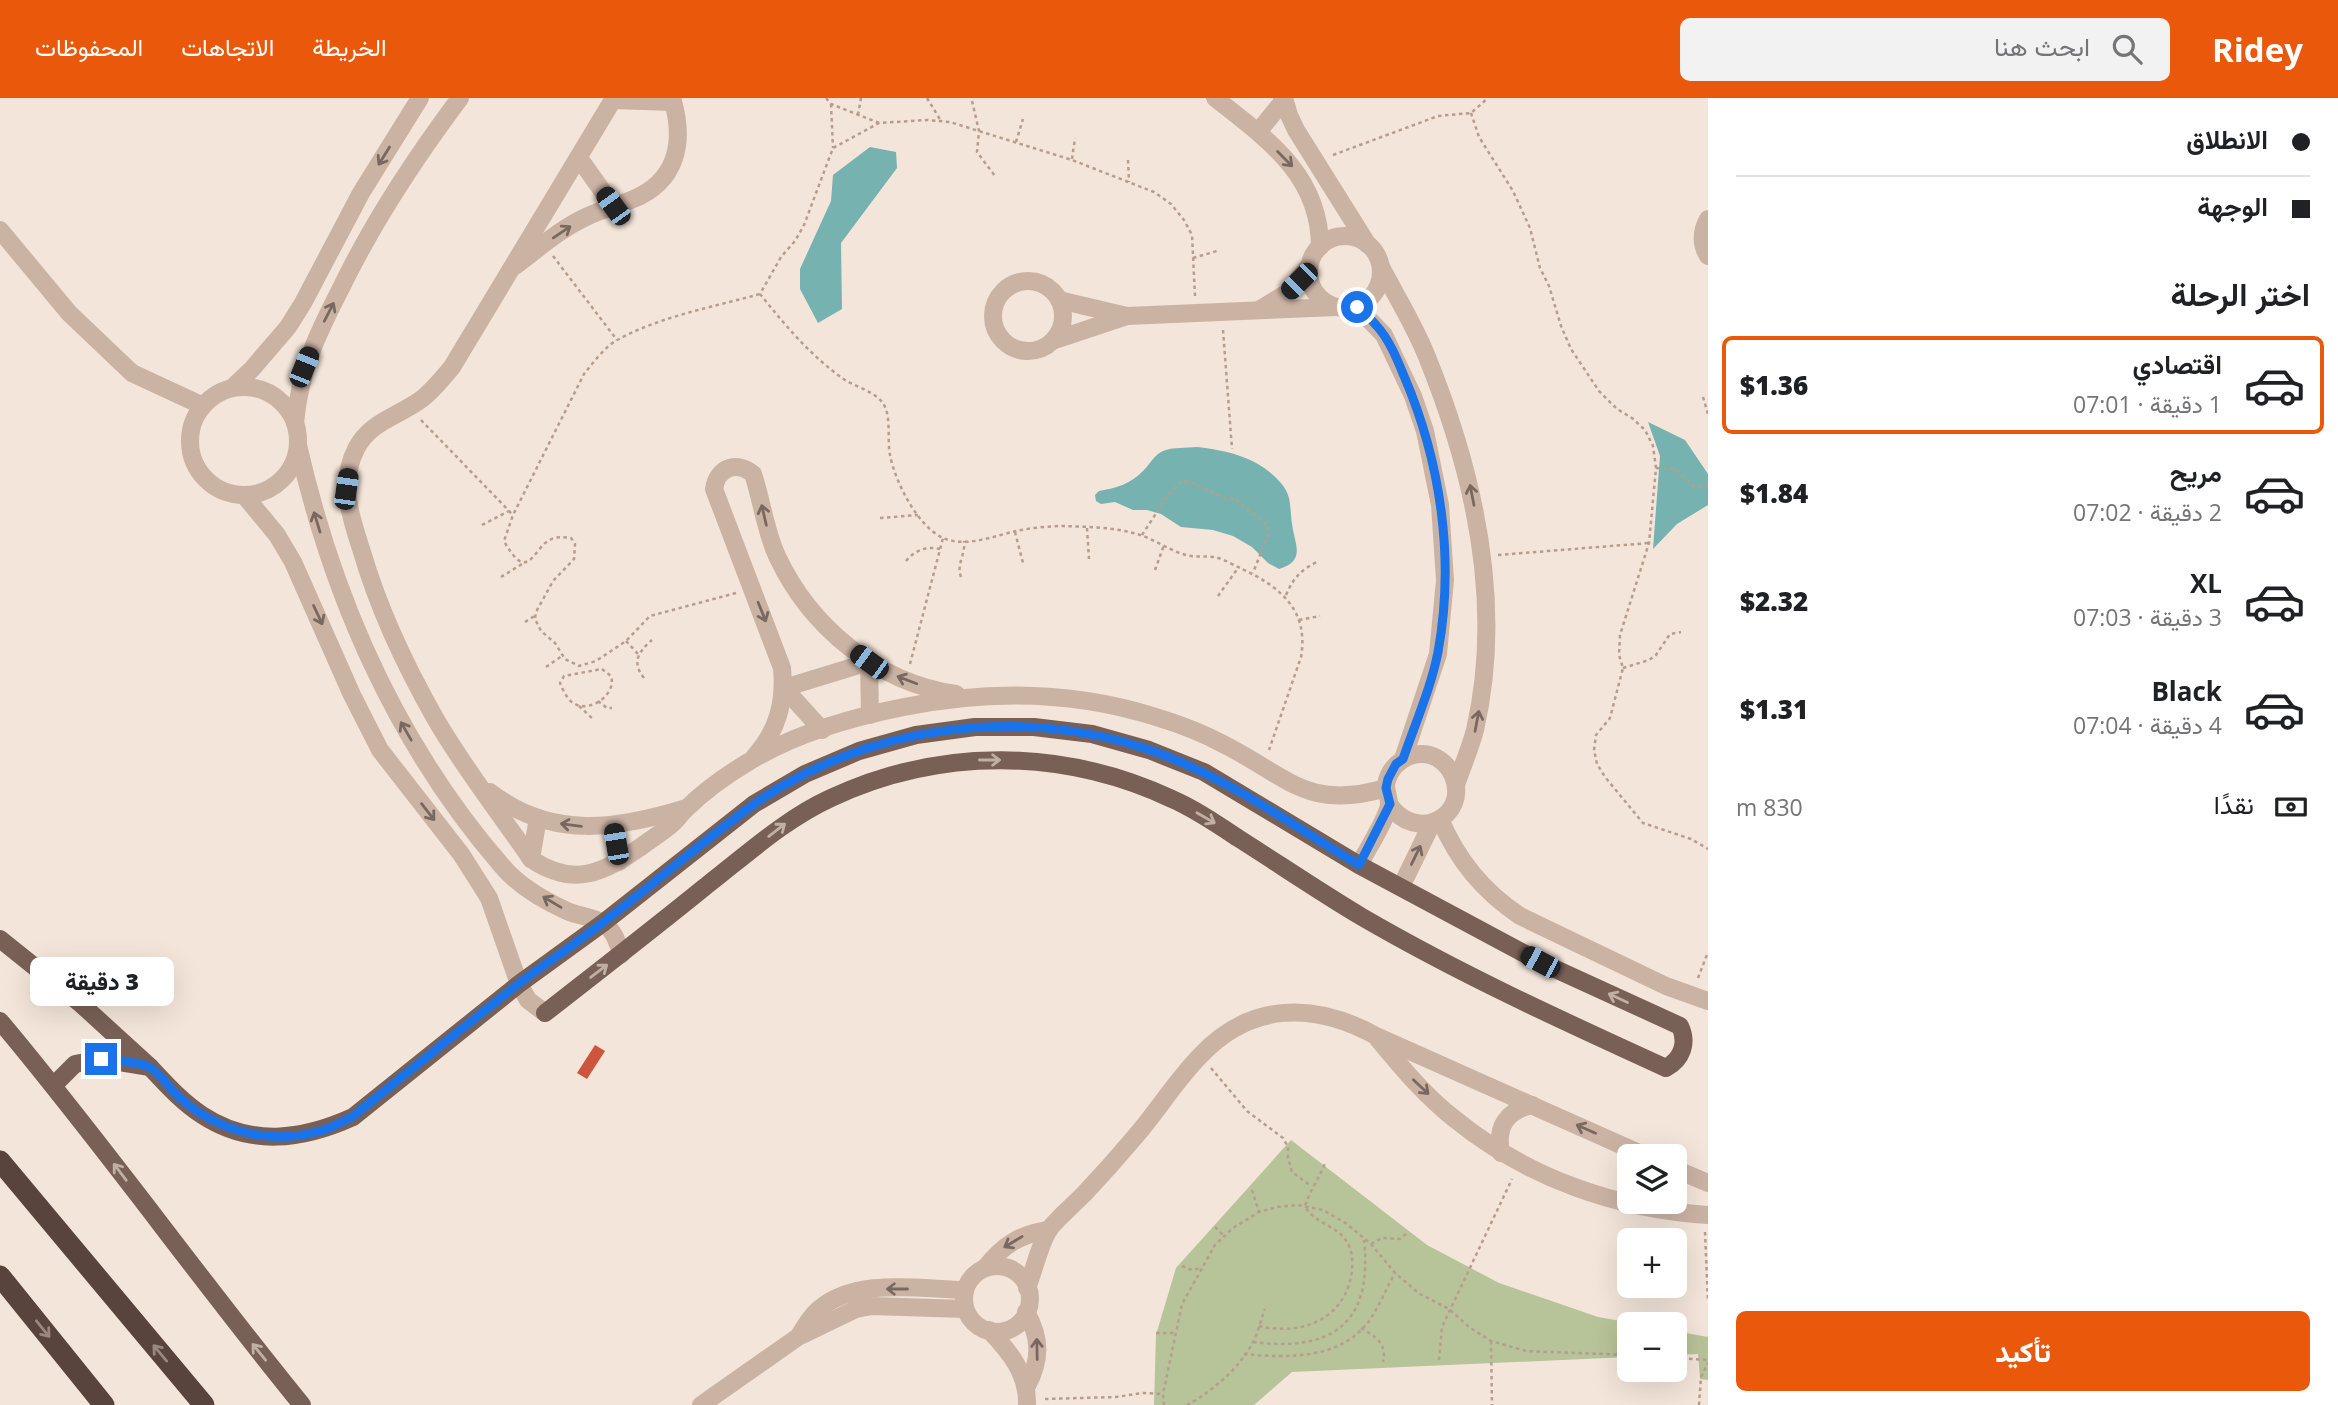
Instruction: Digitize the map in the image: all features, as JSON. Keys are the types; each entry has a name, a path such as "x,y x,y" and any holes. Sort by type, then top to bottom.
{"highway":[{"path":"0,1161 204,1405"},
{"path":"0,1276 104,1405"}],"main road":[{"path":"0,939 81,1004 178,1096 202,1115 231,1129 272,1136 293,1136 324,1130 352,1117 519,984 603,923 754,804 805,774 859,751 916,735 975,727 1034,727 1080,733 1149,750 1204,772 1359,865 1540,962 1680,1026 1684,1040 1678,1060 1666,1068 1511,998 1362,917 1174,800 1127,780 1078,767 1028,760 976,760 926,766 877,779 829,798 785,824 545,1013"},
{"path":"0,1021 54,1085 250,1342 302,1405"},
{"path":"54,1085 75,1064 101,1059 150,1067"}],"street":[{"path":"298,445 294,461 280,480 260,493 244,495 231,493 208,481 193,458 191,447 193,425 203,406 232,388 288,327 361,193 420,98"},
{"path":"460,98 416,157 361,247 314,341 302,376 295,423 298,445 321,536 350,613 406,732 441,787 480,840 512,877 568,912 603,923 616,939 621,954"},
{"path":"1215,98 1258,132 1293,166 1303,180 1317,212 1320,247"},
{"path":"507,272 584,218 633,200 664,177 674,160 679,141 679,121 673,100 613,99 507,272 452,367 430,392 372,429 358,446 347,478 349,510 371,583 400,653 436,720 478,783 531,859 544,868 559,873 590,874 619,862 672,824 686,808 752,760 822,730 904,707 973,697 1010,694 1046,696 1119,707 1190,729 1224,744 1289,784 1327,795 1388,796"},
{"path":"1258,132 1284,99"},
{"path":"1284,99 1296,130 1381,267 1431,367 1469,483 1483,556 1486,593 1483,680 1474,733 1451,808 1436,821 1401,887"},
{"path":"579,158 613,206"},
{"path":"1708,219 1702,240 1708,257"},
{"path":"0,230 69,313 132,373 203,406"},
{"path":"1256,312 1287,293 1309,266 1320,247 1328,241 1349,237 1368,245"},
{"path":"1309,266 1312,287 1326,303 1336,307"},
{"path":"1059,300 1127,316 1357,307 1374,294 1379,285 1381,267"},
{"path":"1055,340 1063,313 1059,300 1043,285 1033,281 1021,281 1002,292 992,312 997,334 1013,349 1036,351 1055,340 1127,316"},
{"path":"1357,307 1384,335 1413,396 1434,468 1442,517 1445,580 1438,654 1403,759 1391,771 1388,796 1359,865"},
{"path":"288,327 314,341"},
{"path":"232,388 265,391 283,404 295,423"},
{"path":"752,760 775,727 784,688 776,648 714,489 715,482 723,471 735,466 753,474 766,526 777,555 810,609 832,632 869,662 906,681 930,689 973,697"},
{"path":"244,495 277,535 293,562 352,695 380,750 461,854 489,898 519,984 528,1000 545,1013"},
{"path":"784,688 869,662"},
{"path":"869,662 870,715"},
{"path":"784,688 822,730"},
{"path":"1403,759 1420,754 1437,758 1450,769 1456,786"},
{"path":"478,783 517,809 538,818 575,826 612,826 686,808"},
{"path":"1388,796 1400,818 1407,822 1416,824 1436,821"},
{"path":"531,859 538,818"},
{"path":"1436,821 1472,875 1503,904 1532,922 1666,986 1699,998"},
{"path":"612,826 619,862"},
{"path":"1027,1288 1049,1230 1153,1117 1200,1055 1220,1037 1244,1023 1270,1015 1298,1012 1325,1014 1352,1023 1617,1144"},
{"path":"1376,1036 1413,1080 1455,1119 1501,1153 1578,1189 1617,1196"},
{"path":"1501,1153 1501,1126 1508,1115 1519,1108 1532,1105"},
{"path":"1687,1173 1708,1183"},
{"path":"1687,1211 1706,1215"},
{"path":"985,1268 997,1252 1012,1240 1049,1230"},
{"path":"989,1331 1007,1330 1015,1326 1026,1312 1029,1300 1027,1288 1018,1273 1010,1269 993,1266 976,1273 965,1299 974,1322 989,1331 1011,1356 1027,1397"},
{"path":"798,1337 815,1312 832,1299 851,1291 891,1288 965,1299"},
{"path":"851,1291 856,1309"},
{"path":"701,1405 798,1337 856,1309 965,1299"},
{"path":"1026,1312 1034,1326 1038,1349 1027,1397"},
{"path":"719,1405 748,1372"}],"path":[{"path":"826,98 831,104 879,123"},
{"path":"858,115 861,98"},
{"path":"927,98 941,121"},
{"path":"1316,162 1438,116 1471,113 1488,98"},
{"path":"972,101 979,131 977,152 995,176"},
{"path":"523,564 504,541 513,515 584,374 617,340 673,317 760,294 781,257 804,225 833,148 831,104"},
{"path":"1471,113 1479,137 1513,191 1530,228 1540,268 1571,349 1599,391 1645,430 1653,446 1656,468 1648,543 1620,635 1619,655 1623,668 1610,719 1596,735 1594,750 1597,764 1643,822 1690,839 1708,849"},
{"path":"1016,142 1023,119"},
{"path":"833,148 879,123 903,120 941,121 1072,160 1154,192 1171,204 1192,235 1196,314"},
{"path":"1072,160 1075,138"},
{"path":"1128,160 1129,182"},
{"path":"544,245 617,340"},
{"path":"1194,258 1217,251"},
{"path":"760,294 795,338 815,358 844,380 879,399 885,407 890,454 897,479 906,498 919,515 943,538 964,541 990,539 1038,527 1115,530 1142,536 1186,555 1218,558 1252,574 1286,595 1303,632 1301,657 1263,766"},
{"path":"1222,313 1232,449"},
{"path":"1703,397 1708,414"},
{"path":"408,407 513,515"},
{"path":"1656,468 1674,470 1694,486 1708,487"},
{"path":"1142,536 1168,495 1182,481 1191,482 1226,499 1235,499 1268,526 1269,532 1252,574"},
{"path":"482,525 509,511"},
{"path":"880,518 919,515"},
{"path":"1087,528 1089,559"},
{"path":"1014,532 1023,563"},
{"path":"501,577 529,561 546,541 571,538 575,544 574,559 553,581 536,615 525,622"},
{"path":"906,681 943,538"},
{"path":"961,577 959,565 964,554 964,541"},
{"path":"1483,556 1648,543"},
{"path":"1155,570 1164,545"},
{"path":"906,561 911,555 925,548 941,549"},
{"path":"1286,595 1293,579 1317,562"},
{"path":"1218,596 1238,568"},
{"path":"536,615 541,631 555,643 562,656 574,664 588,665 626,641 650,616 752,588"},
{"path":"1299,620 1320,616"},
{"path":"1623,668 1649,660 1670,634 1681,632"},
{"path":"644,678 637,666 638,654 652,640"},
{"path":"626,641 638,654"},
{"path":"546,667 562,656"},
{"path":"574,664 575,673"},
{"path":"579,706 598,701 612,687 611,676 602,669 564,676 560,683 569,699 594,720"},
{"path":"598,701 607,708 612,708"},
{"path":"1699,998 1708,952"},
{"path":"1200,1055 1247,1111 1283,1138 1288,1147 1292,1172 1311,1186"},
{"path":"1259,1326 1277,1330 1295,1329 1315,1323 1329,1315 1340,1304 1348,1289 1352,1275 1352,1259 1347,1242 1342,1234 1313,1219 1305,1206 1311,1186 1321,1175 1326,1161"},
{"path":"1438,1360 1441,1327 1520,1163"},
{"path":"1252,1190 1259,1212"},
{"path":"1164,1405 1163,1394 1182,1304 1203,1266 1215,1245 1233,1228 1259,1212 1277,1207 1305,1206 1323,1210 1347,1224 1371,1244 1395,1273 1420,1294 1449,1309 1469,1327 1491,1341 1526,1351 1617,1355"},
{"path":"1706,1215 1708,1302"},
{"path":"1215,1227 1224,1236"},
{"path":"1371,1244 1382,1238 1400,1239 1407,1233"},
{"path":"1253,1342 1306,1344 1333,1333 1355,1310 1360,1298 1366,1259 1364,1239"},
{"path":"1182,1266 1192,1270 1203,1266"},
{"path":"1244,1354 1284,1358 1315,1354 1340,1343 1368,1321 1395,1273"},
{"path":"1187,1405 1213,1388 1232,1370 1253,1342 1265,1309"},
{"path":"1361,1328 1382,1343 1383,1362"},
{"path":"1156,1333 1177,1333"},
{"path":"1491,1341 1492,1405"},
{"path":"1687,1359 1708,1362 1701,1377 1699,1405"},
{"path":"1027,1397 1163,1394"}],"green space":[{"path":"1291,1140 1427,1245 1499,1283 1598,1317 1617,1320 1617,1358 1292,1372 1254,1405 1154,1405 1156,1335 1176,1268"},
{"path":"1687,1333 1708,1337 1708,1380 1700,1379 1698,1354 1687,1354"}],"water":[{"path":"870,147 896,152 897,168 841,243 842,309 818,323 800,289 800,269 831,201 833,175"},
{"path":"1648,422 1685,440 1708,474 1708,505 1677,524 1653,549 1660,456"},
{"path":"1197,447 1227,452 1247,459 1265,468 1279,481 1287,492 1290,503 1297,551 1293,562 1279,569 1268,563 1252,547 1233,536 1213,530 1181,527 1161,514 1133,510 1115,502 1101,504 1096,501 1095,495 1099,491 1134,479 1163,451"}],"building":[{"path":"595,1045 605,1051 587,1079 577,1073"}],"route":[{"path":"101,1059 150,1067 178,1096 202,1115 231,1129 262,1136 293,1136 324,1130 352,1117 519,984 603,923 754,804 805,774 841,758 916,735 975,727 1034,727 1092,734 1149,750 1204,772 1359,865 1390,804 1386,788 1388,779 1396,764 1403,759 1438,654 1445,580 1440,505 1425,431 1413,396 1384,335 1357,307"}]}
